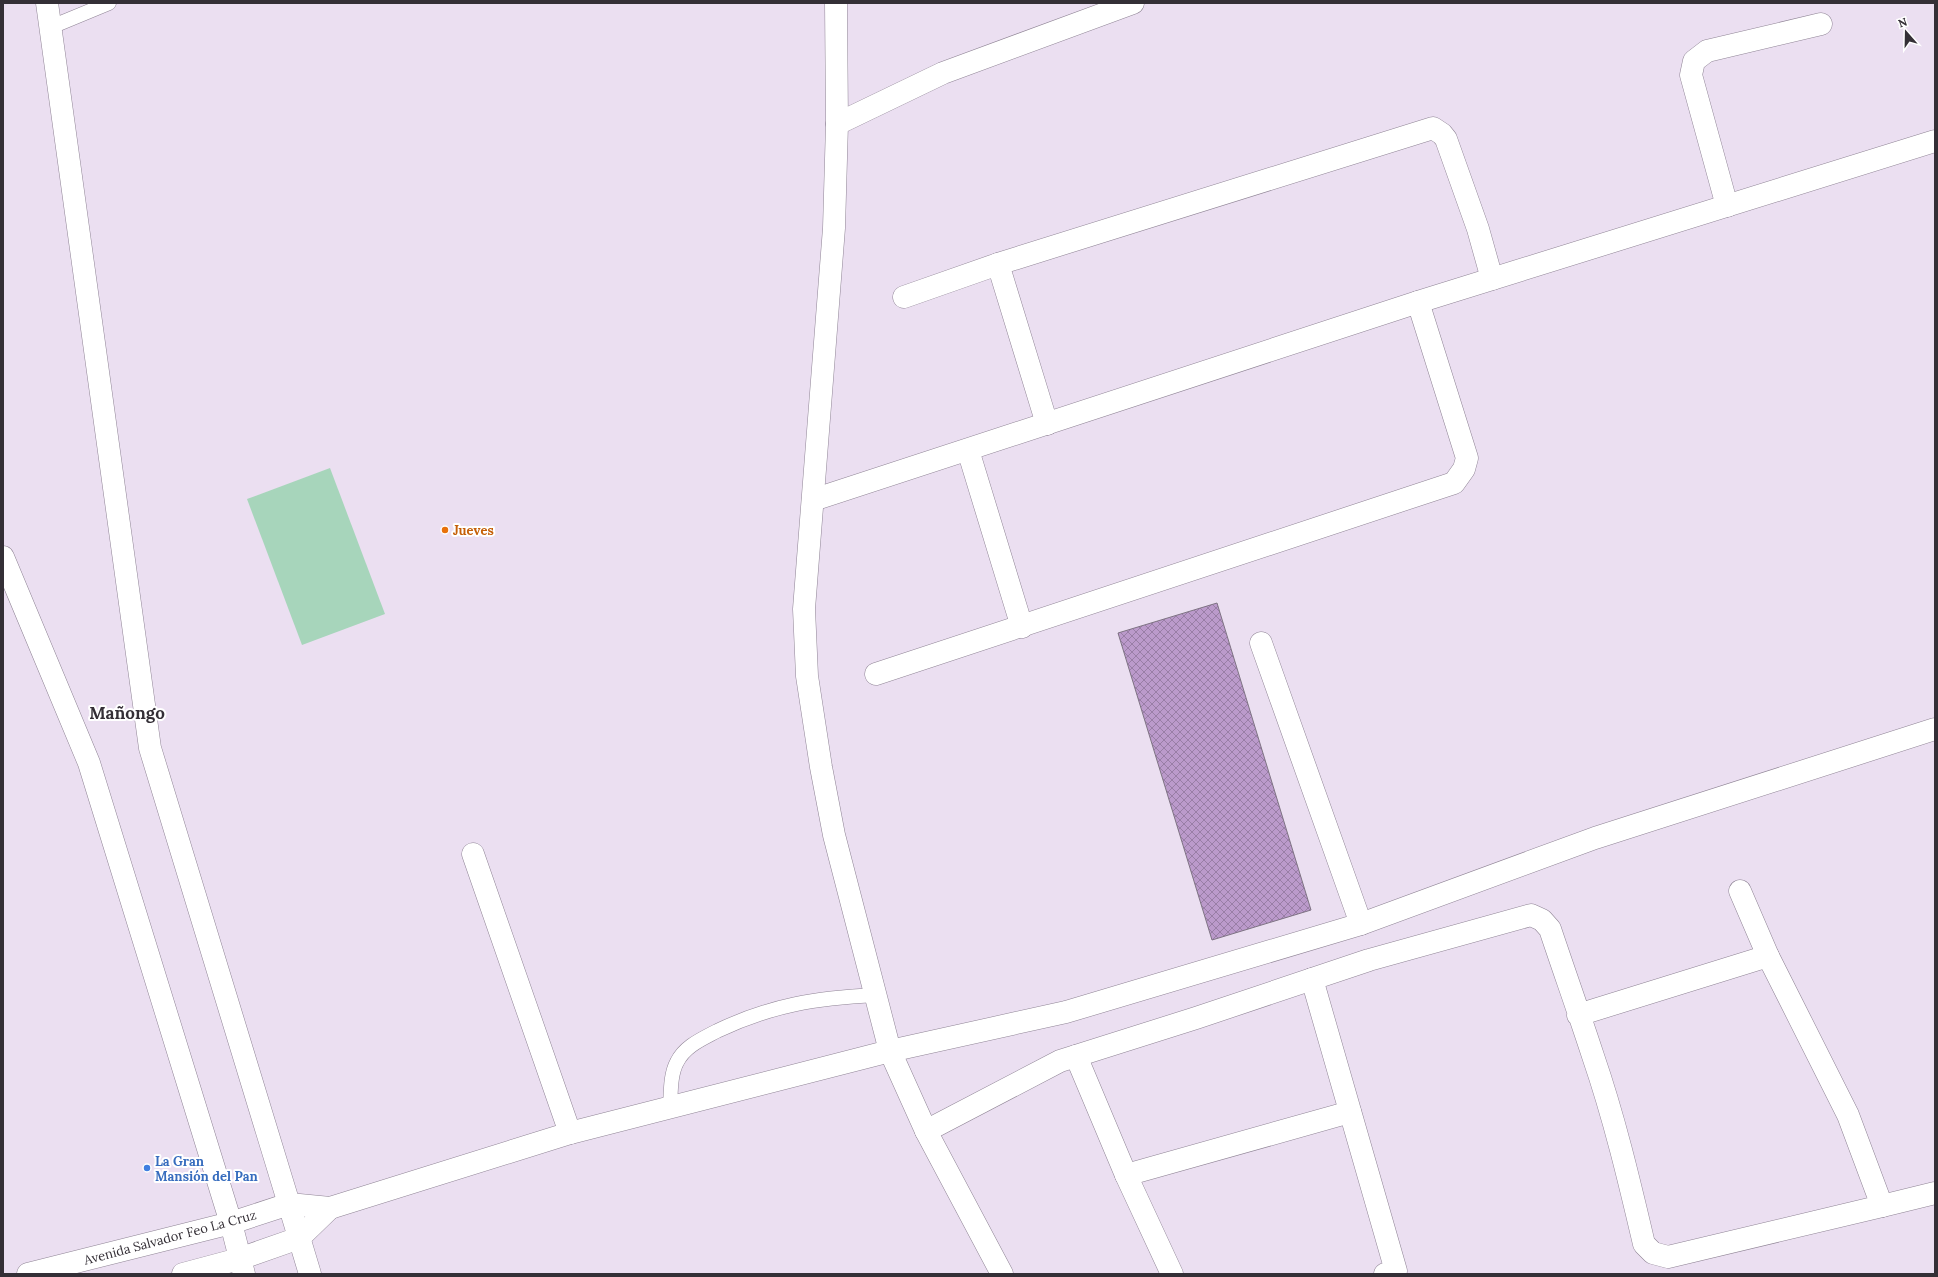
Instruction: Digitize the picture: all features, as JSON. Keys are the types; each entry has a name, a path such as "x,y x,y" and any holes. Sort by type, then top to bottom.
{"street":[{"path":"47,3 150,748 310,1274"},
{"path":"836,3 837,124 834,228 804,609 807,676 821,767 834,835 890,1051 926,1132 1002,1274"},
{"path":"837,124 943,73 1133,3"},
{"path":"1727,206 1691,75 1694,61 1707,51 1821,24"},
{"path":"904,297 998,264 1433,128 1442,134 1446,139 1478,229 1492,278"},
{"path":"813,500 1492,278 1935,141"},
{"path":"998,264 1047,424"},
{"path":"876,674 1454,483 1464,470 1467,458 1418,302"},
{"path":"968,450 1022,627"},
{"path":"3,557 89,763 231,1223 242,1267"},
{"path":"1261,643 1361,924"},
{"path":"288,1204 330,1208 570,1133 890,1051 1066,1012 1361,924 1595,838 1935,729"},
{"path":"473,854 570,1133"},
{"path":"1740,891 1768,956 1848,1115 1882,1206"},
{"path":"926,1132 1060,1061 1369,960 1531,915 1542,920 1550,929 1593,1056 1621,1147 1644,1244 1653,1253 1668,1257 1935,1193"},
{"path":"1578,1015 1768,956"},
{"path":"1312,979 1350,1112 1393,1273"},
{"path":"1076,1056 1126,1175 1172,1274"},
{"path":"1126,1175 1350,1112"},
{"name":"Avenida Salvador Feo La Cruz","path":"28,1274 231,1223 288,1204"},
{"path":"183,1274 242,1267 299,1238 330,1208"}],"lane":[{"path":"51,27 109,3"},
{"path":"670,1107 673,1076 677,1062 695,1042 747,1017 801,1002 833,997 876,995"}],"green space":[{"path":"330,468 385,614 302,645 247,499"}],"building":[{"path":"1217,603 1311,910 1212,940 1118,633"}],"place":[{"name":"Jueves","path":"445,530"},
{"name":"La Gran Mansión del Pan","path":"147,1168"}],"district":[{"name":"Mañongo","path":"127,713"}]}
